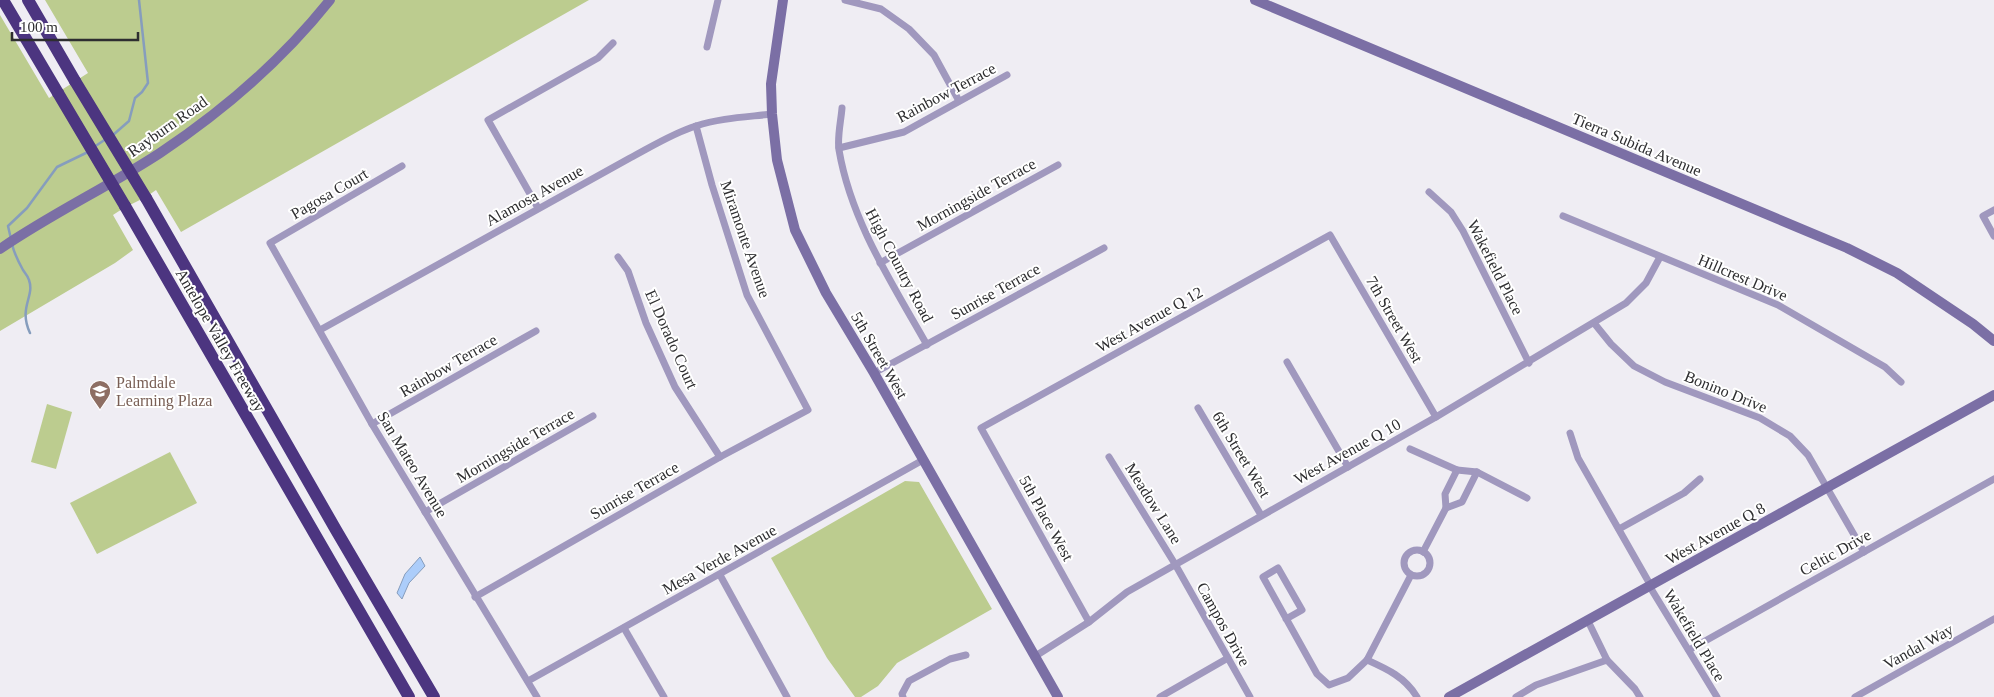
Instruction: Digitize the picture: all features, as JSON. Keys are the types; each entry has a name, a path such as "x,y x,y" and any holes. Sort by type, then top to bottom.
{"highway":[{"name":"Antelope Valley Freeway","path":"3,0 125,206 409,697"},
{"name":"Antelope Valley Freeway","path":"28,0 146,198 434,697"}],"street":[{"name":"Rayburn Road","path":"0,249 159,154 194,129 267,68 330,0"},
{"path":"707,47 718,0"},
{"name":"5th Street West","path":"783,0 774,52 771,84 772,114 777,160 795,230 826,293 874,373 1058,697"},
{"path":"849,0 881,9 909,29 934,55 959,101"},
{"name":"Tierra Subida Avenue","path":"1255,0 1847,248 1897,273 1973,324 1994,341"},
{"path":"538,208 488,120 598,58 613,43"},
{"name":"Rainbow Terrace","path":"839,148 904,132 1007,75"},
{"name":"High Country Road","path":"842,108 839,148 854,205 880,263 927,344"},
{"name":"Alamosa Avenue","path":"320,330 675,134 696,126 736,118 772,114"},
{"name":"Miramonte Avenue","path":"696,126 747,295 808,410"},
{"name":"Morningside Terrace","path":"880,263 1058,165"},
{"name":"Pagosa Court","path":"270,243 402,166"},
{"name":"Wakefield Place","path":"1429,192 1451,212 1463,231 1529,363"},
{"path":"1994,210 1983,216 1994,236"},
{"name":"Hillcrest Drive","path":"1563,216 1778,305 1885,367 1901,382"},
{"name":"7th Street West","path":"1330,235 1436,418"},
{"name":"West Avenue Q 12","path":"981,428 1330,235"},
{"name":"San Mateo Avenue","path":"270,243 372,424 537,697"},
{"name":"Sunrise Terrace","path":"874,373 1104,248"},
{"name":"El Dorado Court","path":"618,257 628,271 646,323 675,387 720,457"},
{"name":"West Avenue Q 10","path":"1034,656 1089,622 1127,592 1436,418 1626,303 1646,283 1660,257"},
{"name":"Bonino Drive","path":"1594,323 1611,344 1634,366 1664,382 1760,418 1790,436 1808,455 1864,552"},
{"name":"Rainbow Terrace","path":"372,424 536,331"},
{"path":"1287,362 1348,467"},
{"name":"West Avenue Q 8","path":"1449,697 1994,395"},
{"name":"6th Street West","path":"1198,408 1261,515"},
{"name":"Sunrise Terrace","path":"475,597 720,457 808,410"},
{"name":"Morningside Terrace","path":"425,512 592,416"},
{"name":"5th Place West","path":"981,428 1089,622"},
{"name":"Wakefield Place","path":"1570,433 1578,458 1650,586 1717,697"},
{"path":"1410,449 1457,470 1477,472 1527,498"},
{"name":"Meadow Lane","path":"1109,457 1175,564"},
{"name":"Mesa Verde Avenue","path":"528,681 923,460"},
{"path":"1423,552 1446,508 1445,494 1457,470"},
{"path":"1446,508 1462,502 1477,472"},
{"path":"1619,529 1684,493 1700,479"},
{"name":"Celtic Drive","path":"1689,650 1994,479"},
{"path":"1415,550 1423,552 1429,557 1430,568 1420,576 1411,575 1406,569 1405,558 1415,550"},
{"name":"Campos Drive","path":"1175,564 1250,697"},
{"path":"1286,619 1302,610 1278,568 1262,577 1317,674 1329,685 1348,678 1367,660 1411,575"},
{"path":"720,575 787,697"},
{"name":"Vandal Way","path":"1855,697 1994,619"},
{"path":"1588,621 1607,660 1635,688 1640,697"},
{"path":"624,628 664,697"},
{"path":"902,696 909,681 950,659 966,655"},
{"path":"1160,697 1228,658"},
{"path":"1367,660 1401,678 1410,686 1417,697"},
{"path":"1516,697 1536,685 1607,660"}],"green space":[{"path":"45,0 589,0 181,232 156,190 113,215 133,250 115,263 0,331 0,15 49,98 88,73"},
{"path":"47,404 72,412 56,469 31,462"},
{"path":"170,452 197,503 97,554 70,503"},
{"path":"905,481 919,482 992,609 897,663 878,686 861,697 855,697 827,658 771,558"}],"water":[{"path":"420,557 425,566 409,583 402,599 397,593 405,574"}],"waterway":[{"path":"113,135 129,121 135,98 148,83 139,0"},
{"path":"94,147 106,139"},
{"path":"11,239 8,226 27,208 57,167 88,152"},
{"path":"12,244 18,260 29,279 30,292 26,316 30,333"}],"place":[{"name":"Palmdale Learning Plaza","path":"100,410"}]}
